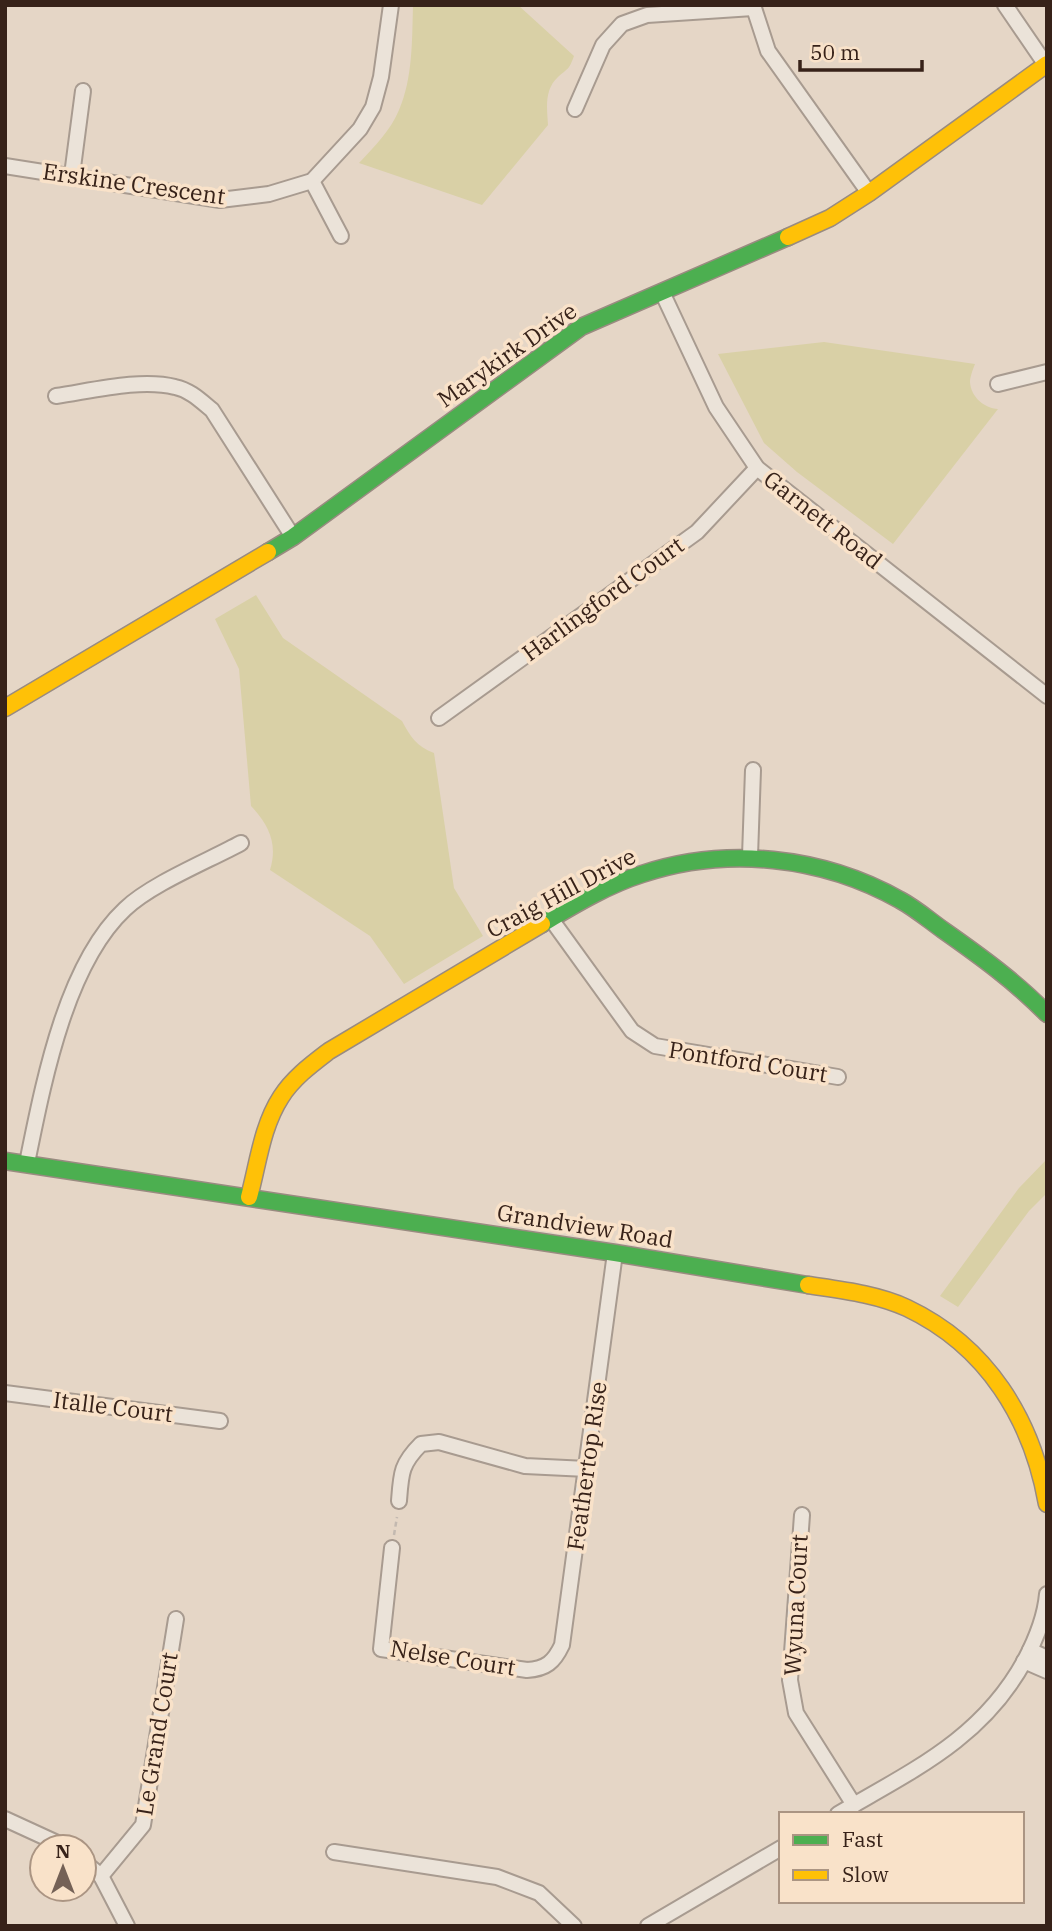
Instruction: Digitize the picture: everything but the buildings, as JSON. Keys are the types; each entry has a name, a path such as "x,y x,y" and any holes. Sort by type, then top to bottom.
{"street":[{"path":"341,236 312,181 360,129 373,107 381,77 391,5"},
{"path":"1006,5 1046,64"},
{"path":"575,109 603,45 622,24 647,15 753,6 768,51 869,193"},
{"name":"Marykirk Drive","path":"5,708 292,537 581,327 830,218 869,193 1046,64"},
{"path":"72,176 83,91"},
{"name":"Erskine Crescent","path":"5,166 220,200 269,194 312,181"},
{"name":"Garnett Road","path":"662,292 716,407 757,468 1047,696"},
{"path":"998,384 1047,372"},
{"path":"56,396 150,383 177,387 195,396 212,410 292,537"},
{"name":"Harlingford Court","path":"439,718 696,532 757,468"},
{"path":"750,856 754,770"},
{"path":"27,1163 47,1066 82,969 100,937 126,908 151,890 241,843"},
{"name":"Craig Hill Drive","path":"249,1197 269,1125 281,1098 302,1072 329,1051 551,919 616,884 658,868 714,858 750,856 823,868 899,899 1026,991 1047,1014"},
{"name":"Pontford Court","path":"551,919 632,1031 655,1046 838,1077"},
{"name":"Grandview Road","path":"5,1161 615,1253 863,1294 905,1307 943,1328 973,1354 996,1382 1014,1407 1041,1469 1047,1504"},
{"name":"Feathertop Rise","path":"539,1669 550,1664 562,1645 615,1253"},
{"name":"Italle Court","path":"5,1393 220,1421"},
{"path":"399,1501 401,1470 421,1444 439,1442 525,1466 587,1469"},
{"name":"Wyuna Court","path":"802,1515 790,1680 796,1713 854,1805"},
{"name":"Nelse Court","path":"392,1548 381,1649 527,1670 539,1669"},
{"path":"842,1812 963,1736 982,1720 1003,1695 1027,1656 1045,1609 1047,1594"},
{"name":"Le Grand Court","path":"101,1876 143,1825 176,1619"},
{"path":"1027,1656 1047,1658"},
{"path":"1027,1656 1047,1671"},
{"path":"5,1819 36,1833"},
{"path":"648,1926 779,1849"},
{"path":"334,1852 497,1877 539,1893 574,1926"},
{"path":"98,1874 127,1926"}],"path":[{"path":"392,1548 399,1501"}],"shaded area":[{"path":"413,5 518,5 574,56 550,88 547,100 548,125 482,205 359,163 382,138 404,98 411,58"},
{"path":"824,342 975,364 970,380 973,392 983,404 998,409 893,544 797,472 764,443 718,354"},
{"path":"256,595 283,638 402,721 423,748 434,753 454,888 483,936 404,984 370,936 270,870 273,852 270,835 263,820 251,806 239,669 215,619"},
{"path":"1047,1159 1047,1193 1029,1211 958,1307 940,1296 1019,1188"}],"traffic: fast":[{"path":"268,552 293,537 581,327 788,237"},
{"path":"542,924 616,884 674,865 740,858 806,865 839,873 906,903 997,970 1047,1014"},
{"path":"5,1161 615,1253 808,1285"}],"traffic: slow":[{"path":"788,237 830,218 869,193 1047,64"},
{"path":"5,708 268,552"},
{"path":"249,1197 269,1120 286,1090 303,1072 329,1051 542,924"},
{"path":"808,1285 859,1293 895,1303 935,1324 961,1343 1001,1388 1017,1415 1030,1443 1047,1504"}]}
